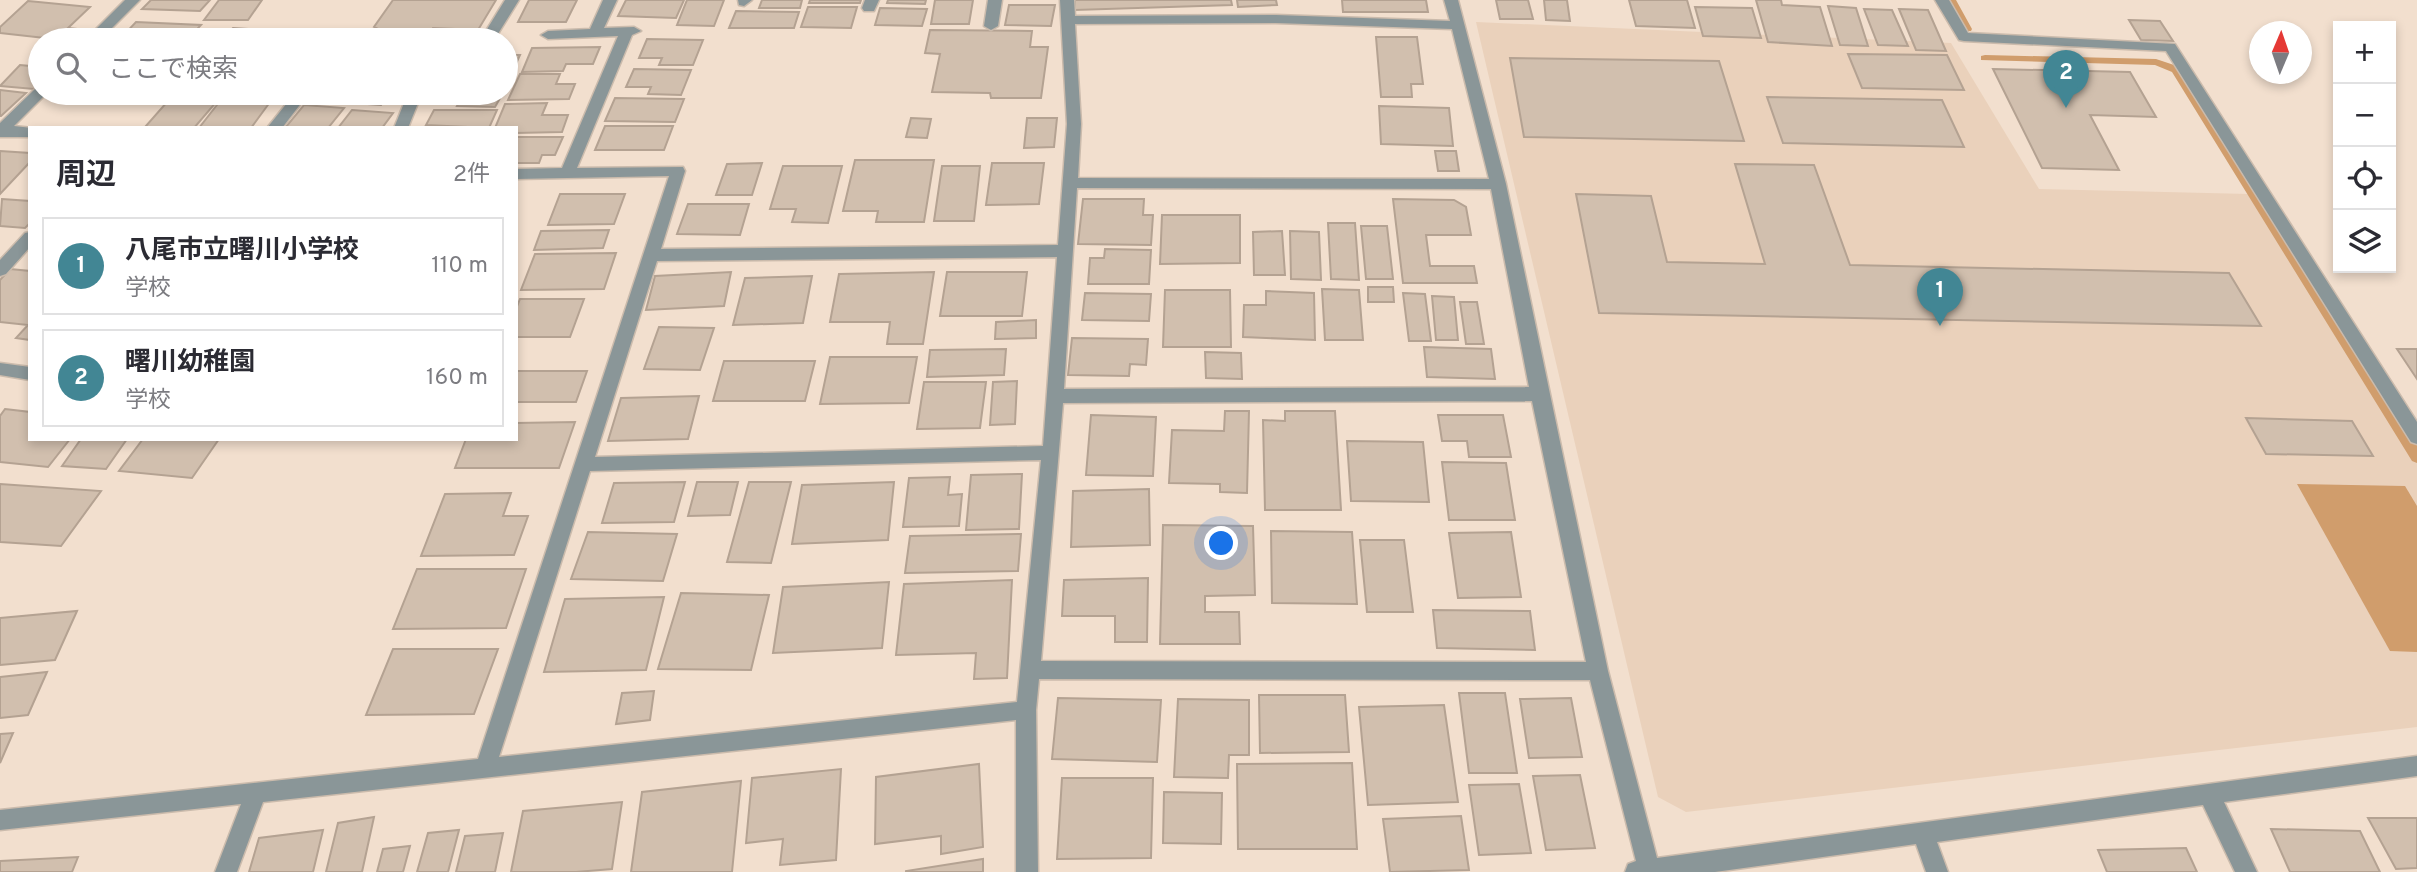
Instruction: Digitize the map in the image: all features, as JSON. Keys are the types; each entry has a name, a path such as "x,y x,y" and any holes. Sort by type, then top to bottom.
{"street":[{"path":"104,28 133,0"},
{"path":"495,28 512,0"},
{"path":"595,32 610,0"},
{"path":"991,26 995,0"},
{"path":"1027,872 1026,710 1051,453 1074,124 1067,0"},
{"path":"1451,0 1498,184 1598,671 1645,871 2417,766"},
{"path":"1942,0 1964,37 2170,47 2417,437"},
{"path":"1067,20 1276,19 1457,25"},
{"path":"548,35 630,31 567,173"},
{"path":"1,131 28,104"},
{"path":"276,126 292,105"},
{"path":"402,126 410,105"},
{"path":"1,131 28,132"},
{"path":"485,768 678,172 518,174"},
{"path":"1071,183 1498,184"},
{"path":"0,270 28,239"},
{"path":"650,256 1065,251"},
{"path":"0,369 28,374"},
{"path":"1055,396 1539,394"},
{"path":"583,464 1051,453"},
{"path":"1031,670 1598,671"},
{"path":"0,820 1026,710"},
{"path":"226,872 256,792"},
{"path":"2208,794 2246,872"},
{"path":"1923,833 1937,872"}],"shaded area":[{"path":"1476,22 1951,43 2039,189 2249,194 2417,459 2417,727 1686,812 1658,797"},
{"path":"2297,484 2405,486 2417,506 2417,652 2390,651"}],"building":[{"path":"151,0 210,0 200,11 142,9"},
{"path":"219,0 262,0 248,20 204,20"},
{"path":"393,0 496,0 479,28 374,27"},
{"path":"529,0 577,0 566,22 518,22"},
{"path":"626,0 684,0 676,18 618,16"},
{"path":"687,0 724,0 714,26 677,25"},
{"path":"762,0 802,0 800,8 759,8"},
{"path":"810,0 861,0 860,3 809,3"},
{"path":"888,0 926,0 925,4 887,3"},
{"path":"935,0 973,0 969,24 931,24"},
{"path":"1075,0 1231,0 1232,5 1075,10"},
{"path":"1237,0 1276,0 1277,5 1238,7"},
{"path":"1342,0 1426,0 1428,12 1343,12"},
{"path":"1496,0 1528,0 1533,19 1500,19"},
{"path":"1544,0 1567,0 1570,21 1546,20"},
{"path":"1629,0 1687,0 1695,28 1636,26"},
{"path":"1756,0 1781,0 1782,5 1820,7 1832,46 1768,42"},
{"path":"28,1 90,7 68,28 28,28 28,36 0,33 0,27"},
{"path":"1009,5 1055,5 1051,26 1005,25"},
{"path":"1828,6 1856,8 1868,46 1840,45"},
{"path":"808,7 857,7 851,28 801,27"},
{"path":"1695,7 1752,8 1761,38 1703,36"},
{"path":"880,8 927,9 922,26 875,25"},
{"path":"1864,9 1892,10 1908,46 1878,45"},
{"path":"1899,9 1928,10 1946,51 1916,50"},
{"path":"736,11 799,12 794,28 729,28"},
{"path":"2129,20 2160,21 2173,41 2141,40"},
{"path":"136,22 201,25 198,28 130,28"},
{"path":"930,30 1032,31 1030,47 1048,47 1041,98 991,98 990,93 932,92 940,54 925,53"},
{"path":"1376,37 1417,37 1423,84 1411,84 1412,97 1381,97"},
{"path":"647,39 703,40 693,65 659,65 662,58 639,58"},
{"path":"600,47 593,64 566,64 563,71 522,72 532,48"},
{"path":"1848,54 1947,55 1964,90 1862,88"},
{"path":"1510,58 1719,61 1744,141 1524,137"},
{"path":"20,65 28,66 28,88 0,86"},
{"path":"634,69 691,70 681,95 648,94 651,87 626,87"},
{"path":"1993,69 2130,72 2156,117 2090,115 2119,170 2042,168"},
{"path":"520,74 560,74 556,84 575,84 569,99 518,100"},
{"path":"0,90 26,93 0,116"},
{"path":"1767,97 1942,100 1964,147 1783,143"},
{"path":"615,98 684,99 675,122 605,121"},
{"path":"547,103 542,115 568,115 562,132 518,133 518,126 496,126 505,105"},
{"path":"164,105 214,105 196,126 146,126"},
{"path":"217,105 268,105 252,126 201,126"},
{"path":"304,105 344,108 330,126 287,126"},
{"path":"458,105 496,105 495,107"},
{"path":"1379,106 1449,108 1453,146 1381,144"},
{"path":"352,110 393,113 383,126 340,126"},
{"path":"434,110 497,110 490,126 426,125"},
{"path":"911,118 931,119 927,138 906,137"},
{"path":"1027,118 1057,118 1054,147 1024,148"},
{"path":"605,126 673,126 664,150 595,150"},
{"path":"518,137 563,137 555,155 542,155 539,163 518,163"},
{"path":"0,151 28,153 28,164 0,194"},
{"path":"1435,151 1456,151 1459,171 1438,171"},
{"path":"855,160 934,160 924,222 876,222 878,211 843,211"},
{"path":"762,163 752,195 716,195 727,164"},
{"path":"992,163 1044,163 1039,204 986,205"},
{"path":"1735,164 1814,165 1850,265 2229,273 2261,326 1599,313 1576,194 1651,196 1667,262 1765,264"},
{"path":"783,166 842,166 828,223 792,222 796,209 770,209"},
{"path":"942,166 980,166 974,221 934,221"},
{"path":"560,194 625,194 614,224 548,225"},
{"path":"2,199 28,201 28,225 25,228 0,226"},
{"path":"1083,199 1144,199 1143,215 1153,215 1151,245 1078,244"},
{"path":"1393,199 1454,200 1466,207 1471,235 1426,235 1430,266 1474,266 1477,283 1403,283"},
{"path":"688,204 749,204 740,235 677,234"},
{"path":"1162,215 1240,215 1240,263 1160,264"},
{"path":"1328,223 1355,223 1359,280 1331,279"},
{"path":"1361,226 1387,226 1393,279 1366,279"},
{"path":"609,230 603,248 534,250 541,231"},
{"path":"1282,231 1285,275 1254,275 1253,232"},
{"path":"1290,231 1319,232 1321,280 1291,279"},
{"path":"1105,249 1151,250 1149,284 1088,284 1090,258 1104,258"},
{"path":"616,253 604,289 521,290 535,254"},
{"path":"10,269 28,271 28,325 0,322 0,280"},
{"path":"731,272 724,306 646,310 655,276"},
{"path":"934,272 923,344 887,344 890,322 830,322 839,274"},
{"path":"947,272 1027,272 1022,316 940,316"},
{"path":"812,276 803,323 733,325 745,278"},
{"path":"1368,287 1393,287 1394,302 1368,302"},
{"path":"1322,289 1359,290 1363,340 1325,340"},
{"path":"1165,290 1230,290 1231,347 1163,347"},
{"path":"1266,291 1314,293 1315,340 1243,337 1244,305 1266,305"},
{"path":"1085,293 1151,294 1149,321 1082,320"},
{"path":"1403,293 1425,294 1431,341 1409,341"},
{"path":"1432,296 1454,297 1458,340 1436,340"},
{"path":"520,299 584,299 570,337 518,337"},
{"path":"1460,302 1477,302 1484,344 1466,344"},
{"path":"1036,320 1036,338 995,339 996,322"},
{"path":"28,325 28,340 16,338"},
{"path":"659,327 714,328 700,370 644,369"},
{"path":"1072,338 1148,339 1146,365 1130,364 1129,376 1068,375"},
{"path":"1424,347 1491,349 1495,379 1427,377"},
{"path":"1006,349 1004,375 927,377 930,350"},
{"path":"2397,349 2417,349 2417,379"},
{"path":"1205,352 1241,353 1242,379 1206,378"},
{"path":"830,357 917,357 909,403 820,404"},
{"path":"724,361 815,361 805,401 713,401"},
{"path":"518,371 587,371 576,402 518,402"},
{"path":"1017,381 1015,424 990,425 993,382"},
{"path":"924,382 986,382 980,428 917,429"},
{"path":"699,396 688,439 608,441 621,398"},
{"path":"5,409 28,412 28,441 68,441 48,467 0,462 0,416"},
{"path":"1225,411 1249,411 1247,493 1220,492 1220,484 1169,483 1172,430 1224,431"},
{"path":"1285,411 1335,411 1341,510 1265,510 1263,420 1285,421"},
{"path":"1091,415 1156,417 1153,476 1086,475"},
{"path":"1438,415 1503,415 1511,457 1469,457 1467,441 1442,441"},
{"path":"2246,418 2352,421 2373,456 2266,454"},
{"path":"575,422 559,468 455,468 465,441 518,441 518,423"},
{"path":"80,441 126,441 106,469 62,466"},
{"path":"142,441 218,441 192,478 119,471"},
{"path":"1347,441 1423,442 1429,502 1351,501"},
{"path":"1442,462 1506,463 1515,520 1449,520"},
{"path":"1022,474 1019,529 966,530 971,475"},
{"path":"950,477 948,495 962,494 959,526 903,527 909,478"},
{"path":"685,482 674,522 602,523 614,483"},
{"path":"697,482 738,482 730,515 688,516"},
{"path":"749,482 791,482 771,563 727,562"},
{"path":"894,482 888,540 792,544 802,485"},
{"path":"0,484 101,491 61,546 0,542"},
{"path":"1149,489 1150,545 1071,547 1073,491"},
{"path":"511,493 503,516 528,516 514,555 421,556 445,494"},
{"path":"1163,525 1253,526 1255,595 1205,596 1205,612 1239,612 1240,644 1160,644"},
{"path":"1271,531 1352,532 1357,604 1272,603"},
{"path":"588,532 677,534 663,581 571,579"},
{"path":"1511,532 1521,597 1458,598 1449,533"},
{"path":"1021,534 1018,571 905,573 910,536"},
{"path":"1360,540 1404,540 1413,612 1367,612"},
{"path":"417,569 526,569 506,628 393,629"},
{"path":"1148,578 1147,642 1115,642 1115,616 1062,616 1064,580"},
{"path":"1012,580 1007,678 974,679 976,653 896,655 904,584"},
{"path":"889,582 882,648 773,653 783,587"},
{"path":"681,593 769,595 751,670 658,669"},
{"path":"664,597 646,670 544,672 565,599"},
{"path":"1433,610 1530,611 1535,650 1437,648"},
{"path":"77,611 55,660 0,665 0,618"},
{"path":"393,649 498,649 474,714 366,715"},
{"path":"47,672 28,715 0,718 0,677"},
{"path":"654,691 650,720 616,724 622,693"},
{"path":"1459,693 1505,693 1517,773 1469,773"},
{"path":"1259,695 1345,695 1349,752 1260,753"},
{"path":"1058,698 1161,700 1157,762 1052,759"},
{"path":"1571,698 1582,757 1529,758 1520,699"},
{"path":"1178,699 1249,700 1249,755 1229,755 1228,778 1174,777"},
{"path":"1444,705 1458,802 1368,805 1359,707"},
{"path":"13,733 0,763 0,734"},
{"path":"1352,763 1357,849 1238,849 1237,764"},
{"path":"979,764 983,847 941,854 941,836 875,844 876,777"},
{"path":"841,769 836,860 780,865 783,839 746,843 752,778"},
{"path":"1580,775 1595,848 1546,850 1533,776"},
{"path":"1062,778 1153,778 1151,858 1057,859"},
{"path":"741,781 732,872 631,872 642,792"},
{"path":"1519,784 1531,853 1479,855 1469,785"},
{"path":"1164,792 1222,793 1221,844 1163,843"},
{"path":"622,802 612,869 511,872 523,811"},
{"path":"1461,816 1469,870 1390,872 1383,819"},
{"path":"374,817 362,872 326,872 338,823"},
{"path":"2368,818 2417,818 2417,868 2396,869"},
{"path":"2271,829 2360,831 2380,872 2290,872"},
{"path":"323,830 313,872 249,872 259,838"},
{"path":"459,830 448,872 417,872 428,833"},
{"path":"503,833 495,872 456,872 465,836"},
{"path":"410,846 403,872 377,872 383,849"},
{"path":"2186,848 2197,872 2107,872 2098,850"},
{"path":"78,857 72,872 0,872 0,861"},
{"path":"983,859 983,872 906,872 906,871"}],"waterway":[{"path":"1951,0 1967,29"},
{"path":"1985,58 2156,62 2176,70 2417,457"}],"place":[{"name":"曙川幼稚園","path":"2066,108"},
{"name":"八尾市立曙川小学校","path":"1940,326"}]}
